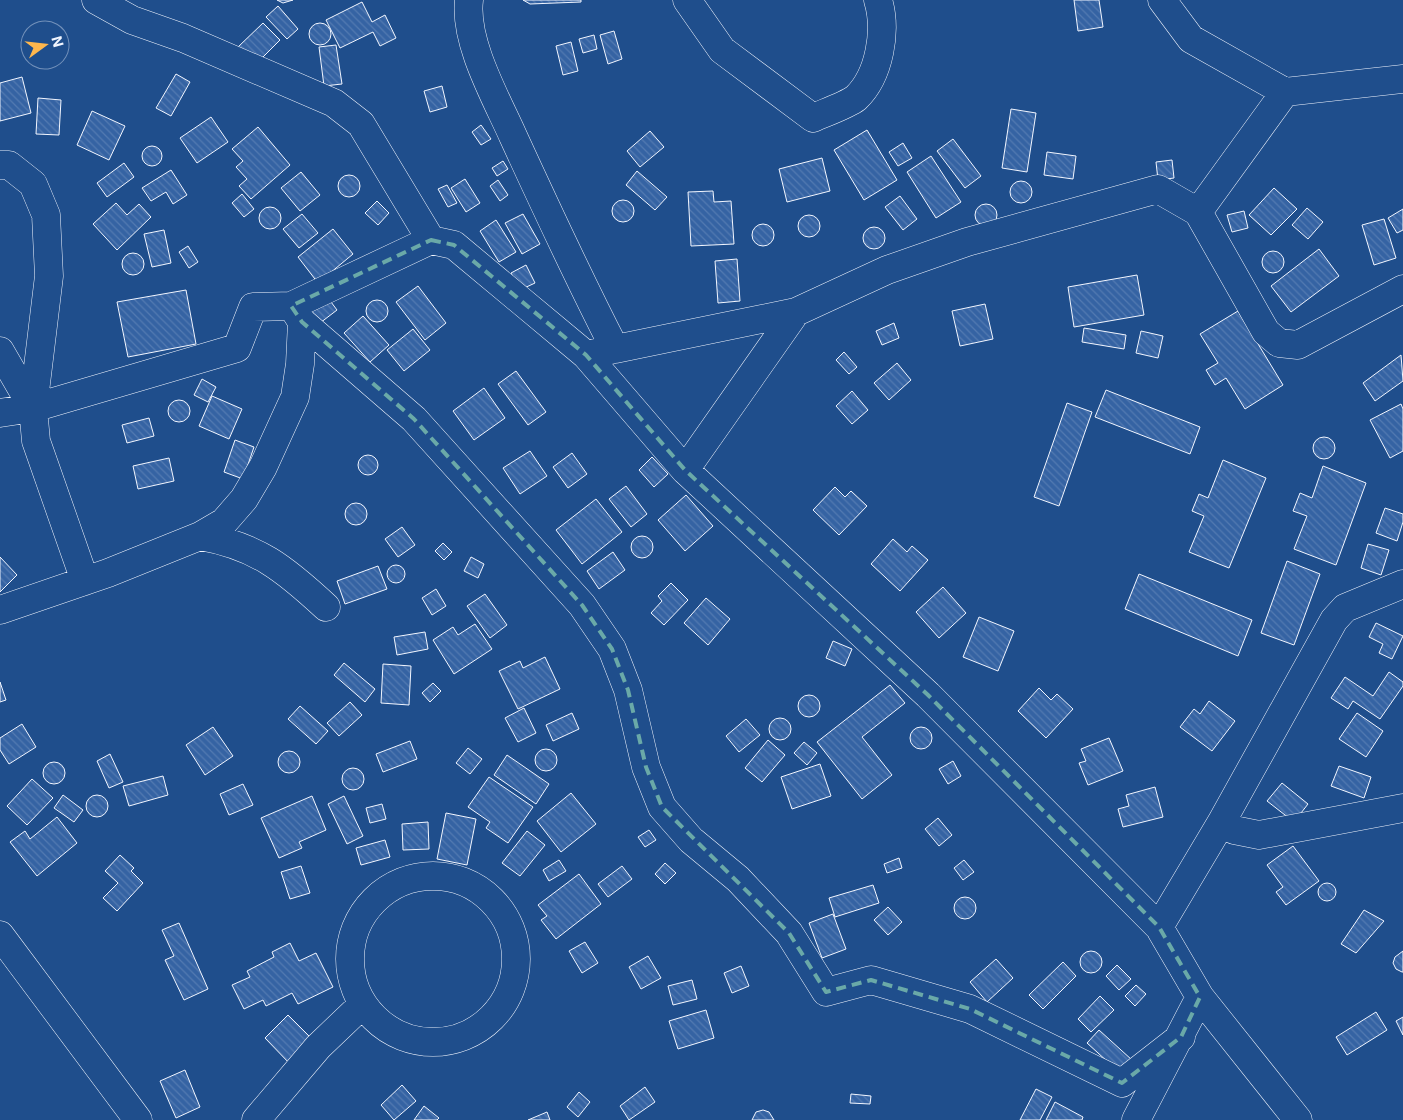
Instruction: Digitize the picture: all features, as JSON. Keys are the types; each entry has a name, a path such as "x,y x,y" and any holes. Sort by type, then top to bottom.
{"street":[{"path":"96,0 132,20 183,38 334,103 361,124 431,240"},
{"path":"469,0 468,10 478,58 547,211 615,349"},
{"path":"688,0 722,50 813,118 856,98 878,64 882,14 878,0"},
{"path":"1162,0 1191,39 1285,92 1403,79"},
{"path":"1183,0 1191,39"},
{"path":"1198,212 1285,92"},
{"path":"0,165 9,165 33,184 46,215 49,276 33,408 36,441 85,581"},
{"path":"586,355 796,312 887,270 967,242 1158,189 1198,212 1266,332 1279,344 1298,345 1403,289"},
{"path":"297,314 431,240 454,245 480,269 586,355 685,470 928,695 1159,927 1200,998 1298,1120"},
{"path":"0,412 33,408 237,348 253,307 297,314 414,419 582,605 612,648 628,690 646,767 662,808 691,840 738,879 789,933 826,992 871,980 970,1009 1122,1083 1181,1037"},
{"path":"685,470 796,312"},
{"path":"0,610 85,581 200,536 224,522 244,499 263,467 295,397 300,364 297,314"},
{"path":"0,351 33,408"},
{"path":"200,536 229,542 264,557 292,575 326,607"},
{"path":"1159,927 1221,823 1334,620 1345,608 1403,584"},
{"path":"1221,823 1234,830 1259,835 1403,808"},
{"path":"420,877 452,878 482,891 504,915 515,946 515,978 501,1008 477,1030 447,1042 414,1041 385,1028 362,1004 351,973 352,940 365,910 389,888 420,877"},
{"path":"0,935 138,1120"},
{"path":"1136,1120 1200,998"},
{"path":"256,1120 318,1047 362,1004"}],"highlighted area":[{"path":"431,240 454,245 586,355 685,470 928,695 1159,927 1200,997 1181,1037 1122,1083 970,1009 871,980 826,992 789,933 662,807 646,767 628,690 612,649 582,605 414,419 302,322 291,306"}],"building":[{"path":"277,0 293,0 283,3"},
{"path":"523,0 581,0 581,2 530,4"},
{"path":"1074,0 1099,0 1103,27 1078,31"},
{"path":"362,2 372,22 385,15 396,38 380,46 373,32 340,48 326,20"},
{"path":"278,6 298,29 287,39 266,17"},
{"path":"263,23 280,40 255,65 238,47"},
{"path":"320,23 328,26 331,34 328,42 320,45 312,42 309,34 312,26"},
{"path":"614,31 622,59 608,64 600,35"},
{"path":"594,35 597,49 583,53 579,39"},
{"path":"571,42 578,71 563,75 556,46"},
{"path":"336,45 342,84 324,86 319,47"},
{"path":"176,74 190,82 171,116 156,108"},
{"path":"22,77 31,113 0,121 0,83"},
{"path":"442,86 447,107 430,112 424,91"},
{"path":"38,98 61,100 59,135 36,134"},
{"path":"1011,109 1036,113 1027,172 1002,168"},
{"path":"92,111 125,126 109,160 77,145"},
{"path":"211,117 228,142 197,163 180,138"},
{"path":"481,125 491,139 481,145 472,132"},
{"path":"258,127 290,165 251,199 239,186 247,179 236,167 243,161 232,149"},
{"path":"867,130 897,180 864,200 834,150"},
{"path":"650,131 664,147 640,167 627,151"},
{"path":"953,139 981,176 965,188 937,151"},
{"path":"903,143 912,158 898,166 889,152"},
{"path":"152,146 159,149 162,156 159,163 152,166 145,163 142,156 145,149"},
{"path":"1047,152 1076,156 1073,179 1044,175"},
{"path":"931,156 961,202 936,218 907,172"},
{"path":"822,158 830,191 787,202 779,169"},
{"path":"1172,160 1174,178 1158,180 1156,162"},
{"path":"503,161 508,169 497,176 492,168"},
{"path":"124,163 134,177 107,197 97,183"},
{"path":"171,170 187,195 173,204 166,192 151,201 142,188"},
{"path":"637,171 667,197 655,210 626,185"},
{"path":"301,172 320,195 300,211 281,188"},
{"path":"349,175 357,178 360,186 357,194 349,197 341,194 338,186 341,178"},
{"path":"465,179 480,203 466,212 451,188"},
{"path":"498,180 508,195 500,201 490,186"},
{"path":"1021,181 1029,184 1032,192 1029,200 1021,203 1013,200 1010,192 1013,184"},
{"path":"447,185 457,203 448,207 438,189"},
{"path":"1274,188 1297,209 1271,235 1249,215"},
{"path":"713,191 714,202 731,201 734,244 691,246 688,192"},
{"path":"242,194 254,209 244,217 232,203"},
{"path":"900,196 917,219 903,230 885,207"},
{"path":"623,200 631,203 634,211 631,219 623,222 615,219 612,211 615,203"},
{"path":"377,201 389,213 378,225 365,213"},
{"path":"116,203 127,215 139,204 151,217 117,250 93,224"},
{"path":"986,204 996,211 997,215 990,225 986,226 976,219 975,215 982,205"},
{"path":"270,207 278,210 281,218 278,226 270,229 262,226 259,218 262,210"},
{"path":"1307,208 1323,222 1308,239 1292,225"},
{"path":"1403,209 1403,230 1397,233 1388,218"},
{"path":"1244,211 1248,228 1232,232 1227,215"},
{"path":"302,214 318,233 299,248 283,229"},
{"path":"523,214 540,244 522,254 505,223"},
{"path":"809,215 817,218 820,226 817,234 809,237 801,234 798,226 801,218"},
{"path":"1384,219 1396,258 1374,265 1362,225"},
{"path":"496,220 516,252 499,262 480,231"},
{"path":"763,224 771,227 774,235 771,243 763,246 755,243 752,235 755,227"},
{"path":"874,227 882,230 885,238 882,246 874,249 866,246 863,238 866,230"},
{"path":"333,229 353,254 318,283 298,257"},
{"path":"164,230 171,263 152,267 144,234"},
{"path":"188,246 198,262 189,268 179,252"},
{"path":"1319,249 1339,276 1291,312 1271,286"},
{"path":"1273,251 1281,254 1284,262 1281,270 1273,273 1265,270 1262,262 1265,254"},
{"path":"133,253 141,256 144,264 141,272 133,275 125,272 122,264 125,256"},
{"path":"737,259 740,301 718,303 715,261"},
{"path":"526,265 535,283 520,290 511,273"},
{"path":"1137,275 1144,315 1074,327 1068,287"},
{"path":"418,286 446,323 425,340 396,302"},
{"path":"186,290 196,344 128,357 117,302"},
{"path":"328,298 337,310 320,323 311,310"},
{"path":"377,300 385,303 388,311 385,319 377,322 369,319 366,311 369,303"},
{"path":"985,304 993,339 960,346 952,311"},
{"path":"1238,311 1283,385 1245,409 1226,378 1215,385 1206,370 1218,363 1200,334"},
{"path":"363,316 389,345 370,362 344,333"},
{"path":"894,323 899,338 882,345 876,331"},
{"path":"1084,328 1126,335 1124,349 1082,342"},
{"path":"413,329 430,350 404,371 387,350"},
{"path":"1141,331 1163,336 1158,358 1136,353"},
{"path":"844,352 857,367 849,374 836,360"},
{"path":"1401,355 1403,381 1375,401 1363,383"},
{"path":"897,363 911,380 889,400 874,383"},
{"path":"516,371 546,412 528,425 498,384"},
{"path":"202,379 216,387 208,402 194,395"},
{"path":"484,388 505,418 474,440 453,411"},
{"path":"1106,390 1200,427 1190,454 1095,417"},
{"path":"852,391 868,410 852,424 836,406"},
{"path":"212,396 242,409 229,439 199,426"},
{"path":"179,400 187,403 190,411 187,419 179,422 171,419 168,411 171,403"},
{"path":"1067,403 1092,412 1059,506 1034,497"},
{"path":"1401,404 1403,409 1403,451 1390,458 1370,420"},
{"path":"149,418 154,436 127,443 122,425"},
{"path":"1324,437 1332,440 1335,448 1332,456 1324,459 1316,456 1313,448 1316,440"},
{"path":"235,440 254,447 243,479 224,472"},
{"path":"530,451 547,476 520,494 503,468"},
{"path":"572,453 587,474 568,488 553,467"},
{"path":"368,455 375,458 378,465 375,472 368,475 361,472 358,465 361,458"},
{"path":"652,457 668,474 654,487 639,470"},
{"path":"169,458 174,481 138,489 133,466"},
{"path":"1223,460 1266,478 1229,568 1189,552 1204,516 1192,511 1199,494 1208,498"},
{"path":"1323,466 1366,483 1336,565 1294,549 1307,516 1293,511 1300,493 1312,498"},
{"path":"626,486 647,514 631,527 609,499"},
{"path":"835,487 845,497 851,491 867,506 839,535 813,510"},
{"path":"686,495 713,526 685,551 658,520"},
{"path":"596,499 622,532 582,564 556,530"},
{"path":"356,503 364,506 367,514 364,522 356,525 348,522 345,514 348,506"},
{"path":"1385,508 1403,514 1403,522 1397,541 1376,533"},
{"path":"402,527 415,545 398,557 385,539"},
{"path":"642,536 650,539 653,547 650,555 642,558 634,555 631,547 634,539"},
{"path":"893,539 907,552 912,546 928,560 900,591 871,564"},
{"path":"443,543 452,552 444,560 435,551"},
{"path":"1368,544 1389,550 1381,575 1361,568"},
{"path":"613,552 625,570 599,589 587,571"},
{"path":"0,557 17,575 0,592"},
{"path":"471,557 484,564 478,578 464,571"},
{"path":"1287,561 1320,574 1294,645 1261,633"},
{"path":"396,565 402,568 405,574 402,580 396,583 390,580 387,574 390,568"},
{"path":"378,566 387,589 345,604 337,581"},
{"path":"1139,574 1252,620 1238,656 1125,609"},
{"path":"671,583 688,600 664,625 651,613 662,601 658,596"},
{"path":"943,587 966,613 939,638 916,612"},
{"path":"436,589 446,606 432,615 422,598"},
{"path":"485,594 507,625 490,638 467,606"},
{"path":"706,598 730,619 708,645 684,623"},
{"path":"979,617 1014,631 998,671 963,657"},
{"path":"1376,623 1403,636 1392,659 1379,653 1383,644 1369,637"},
{"path":"475,624 492,649 454,674 433,640 453,627 458,635"},
{"path":"425,632 428,649 397,655 394,637"},
{"path":"833,641 852,649 845,666 826,658"},
{"path":"545,657 560,689 518,709 499,671 520,661 523,668"},
{"path":"344,663 375,689 365,702 334,675"},
{"path":"383,664 411,666 409,705 381,703"},
{"path":"1389,672 1403,682 1403,686 1380,719 1353,701 1348,709 1331,698 1345,677 1373,696"},
{"path":"0,682 6,700 0,702"},
{"path":"433,683 441,691 430,702 422,693"},
{"path":"890,685 905,703 862,737 892,775 862,799 817,742"},
{"path":"1039,688 1051,700 1057,694 1073,709 1046,738 1018,711"},
{"path":"809,695 817,698 820,706 817,714 809,717 801,714 798,706 801,698"},
{"path":"1209,701 1235,721 1212,751 1180,727 1194,709 1200,714"},
{"path":"350,702 362,715 339,736 327,723"},
{"path":"300,706 328,731 316,744 288,719"},
{"path":"524,708 536,733 518,742 505,718"},
{"path":"572,713 579,729 553,741 546,725"},
{"path":"1357,713 1383,731 1366,757 1339,739"},
{"path":"780,718 788,721 791,729 788,737 780,740 772,737 769,729 772,721"},
{"path":"746,719 760,735 739,752 726,736"},
{"path":"22,724 36,747 9,764 0,750 0,738"},
{"path":"213,727 233,756 205,775 186,745"},
{"path":"921,727 929,730 932,738 929,746 921,749 913,746 910,738 913,730"},
{"path":"1109,738 1123,771 1088,785 1079,763 1086,761 1081,749"},
{"path":"768,740 785,755 762,782 745,768"},
{"path":"410,741 417,759 383,772 376,754"},
{"path":"804,742 817,753 807,765 794,753"},
{"path":"468,748 482,759 470,774 456,763"},
{"path":"546,749 554,752 557,760 554,768 546,771 538,768 535,760 538,752"},
{"path":"289,751 297,754 300,762 297,770 289,773 281,770 278,762 281,754"},
{"path":"110,754 123,782 109,788 97,761"},
{"path":"507,755 549,784 536,804 494,775"},
{"path":"953,761 961,776 948,784 939,769"},
{"path":"54,762 62,765 65,773 62,781 54,784 46,781 43,773 46,765"},
{"path":"820,764 831,796 792,809 781,777"},
{"path":"1339,766 1371,777 1364,798 1331,786"},
{"path":"353,768 361,771 364,779 361,787 353,790 345,787 342,779 345,771"},
{"path":"163,776 168,795 129,806 123,786"},
{"path":"489,777 533,807 508,843 486,828 490,822 468,807"},
{"path":"32,779 53,798 27,825 7,806"},
{"path":"1282,783 1308,804 1294,822 1267,801"},
{"path":"243,784 253,805 229,815 220,794"},
{"path":"1155,787 1163,817 1123,827 1118,809 1129,806 1126,795"},
{"path":"571,793 596,824 561,852 537,821"},
{"path":"63,795 83,810 74,822 54,808"},
{"path":"97,795 105,798 108,806 105,814 97,817 89,814 86,806 89,798"},
{"path":"312,796 326,830 299,842 302,848 279,858 261,818"},
{"path":"344,796 363,836 347,844 328,804"},
{"path":"382,804 386,819 370,823 366,808"},
{"path":"446,813 476,819 467,865 437,859"},
{"path":"57,817 77,843 37,876 10,842 25,831 30,839"},
{"path":"938,818 952,835 939,846 925,829"},
{"path":"428,822 429,849 403,850 402,824"},
{"path":"649,830 656,840 645,847 638,837"},
{"path":"527,831 545,845 520,876 502,863"},
{"path":"385,840 390,857 361,865 356,848"},
{"path":"1293,846 1319,881 1286,905 1276,892 1283,887 1267,865"},
{"path":"120,855 134,868 131,871 143,883 117,911 103,898 118,883 105,871"},
{"path":"899,858 902,868 887,873 884,864"},
{"path":"559,860 566,871 549,881 543,870"},
{"path":"964,860 974,872 963,880 954,868"},
{"path":"665,863 676,873 665,884 655,874"},
{"path":"301,866 310,893 290,899 281,872"},
{"path":"622,866 632,879 608,897 598,884"},
{"path":"579,874 601,904 556,939 541,920 547,916 538,905"},
{"path":"1327,883 1333,886 1336,892 1333,898 1327,901 1321,898 1318,892 1321,886"},
{"path":"873,885 879,903 835,917 829,898"},
{"path":"965,897 973,900 976,908 973,916 965,919 957,916 954,908 957,900"},
{"path":"888,907 902,922 888,935 874,920"},
{"path":"1364,910 1384,921 1356,953 1341,944"},
{"path":"833,914 846,949 822,958 809,923"},
{"path":"179,923 208,989 184,1000 165,960 174,956 162,930"},
{"path":"585,942 598,963 582,973 569,951"},
{"path":"290,943 299,961 316,953 333,987 298,1004 292,993 266,1006 263,1000 244,1009 232,985 250,977 247,971 274,957 272,952"},
{"path":"1091,951 1099,954 1102,962 1099,970 1091,973 1083,970 1080,962 1083,954"},
{"path":"1403,951 1402,972 1396,969 1393,963 1395,957"},
{"path":"648,956 661,978 641,989 629,967"},
{"path":"996,959 1013,978 987,1002 970,982"},
{"path":"1063,962 1076,976 1043,1009 1029,995"},
{"path":"1117,965 1131,979 1119,990 1106,976"},
{"path":"741,966 749,986 732,993 724,973"},
{"path":"692,980 697,999 673,1005 668,986"},
{"path":"1136,985 1146,994 1135,1006 1125,996"},
{"path":"1100,996 1114,1010 1091,1032 1078,1019"},
{"path":"706,1010 714,1038 678,1049 669,1021"},
{"path":"1376,1012 1387,1030 1347,1055 1336,1037"},
{"path":"288,1015 315,1042 291,1065 265,1038"},
{"path":"1403,1017 1403,1035 1396,1021"},
{"path":"1099,1030 1132,1060 1120,1073 1087,1043"},
{"path":"185,1070 200,1107 176,1118 160,1081"},
{"path":"402,1085 416,1101 394,1120 381,1105"},
{"path":"645,1087 655,1102 629,1120 620,1106"},
{"path":"1036,1089 1052,1097 1040,1120 1020,1120"},
{"path":"579,1092 590,1102 578,1117 567,1107"},
{"path":"851,1094 871,1096 870,1104 850,1103"},
{"path":"1055,1102 1083,1117 1082,1120 1046,1120"},
{"path":"424,1106 439,1118 437,1120 414,1120"},
{"path":"763,1110 769,1112 774,1120 752,1120 756,1112"},
{"path":"547,1112 550,1120 528,1120"}]}
